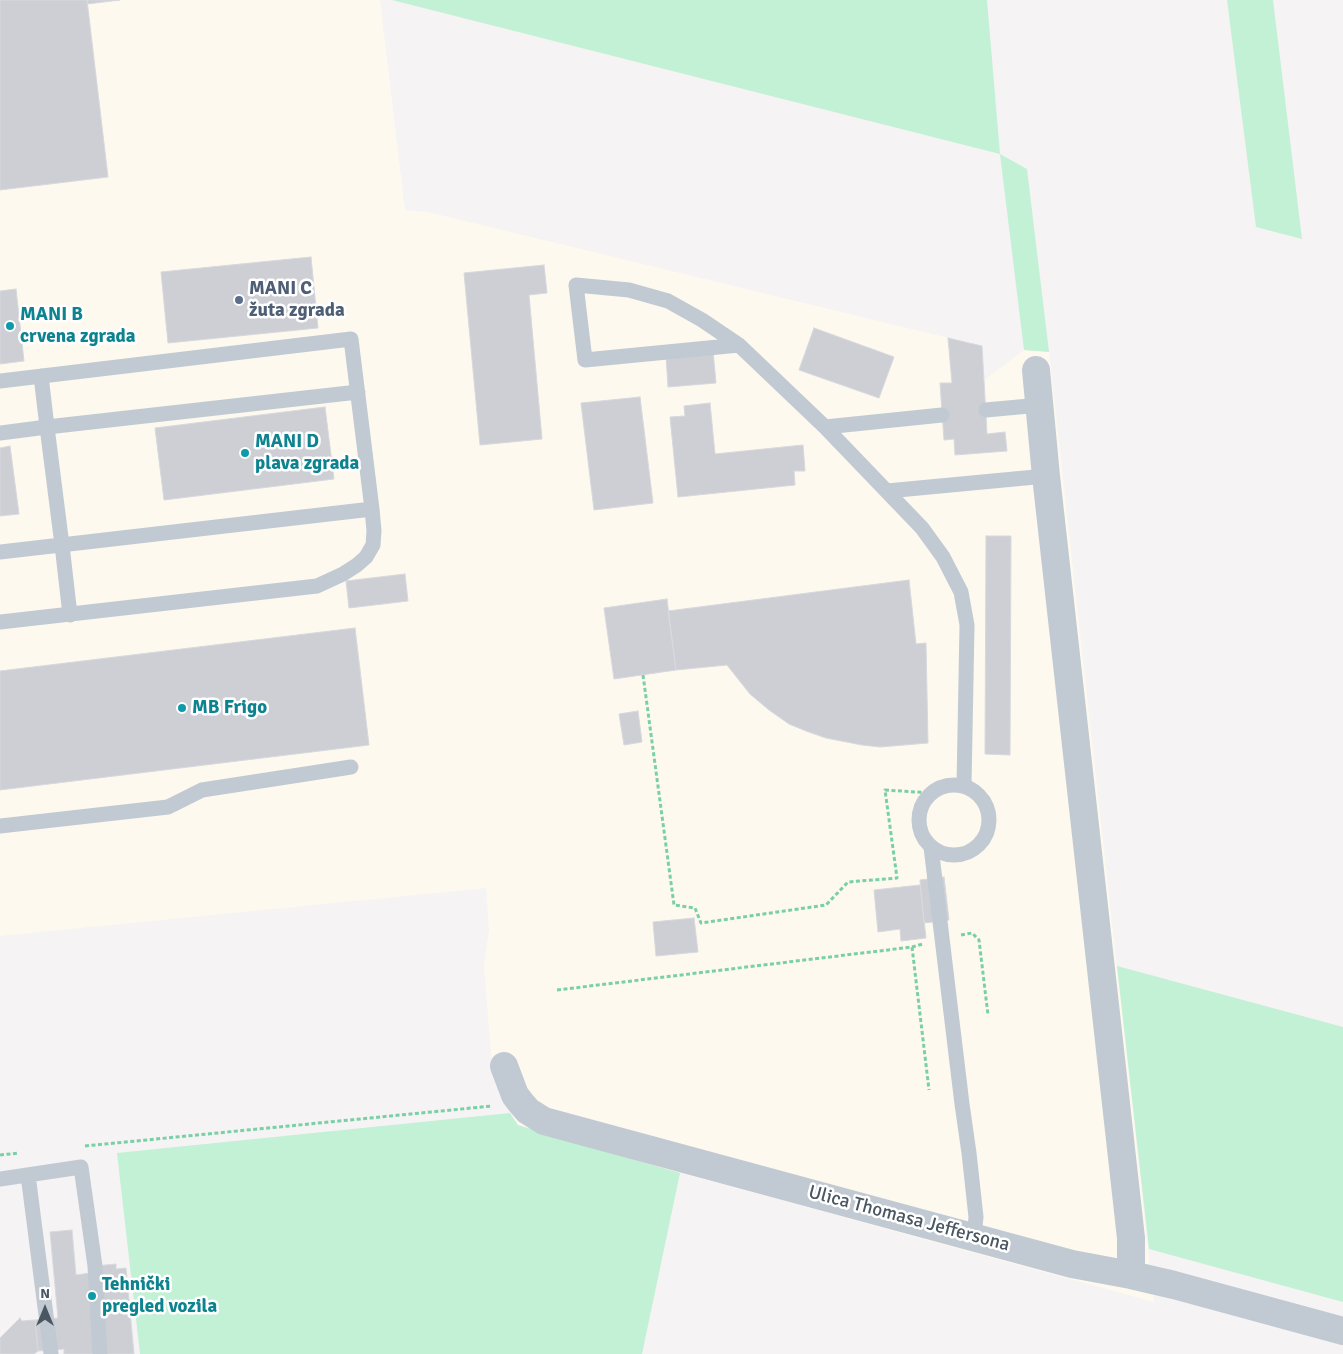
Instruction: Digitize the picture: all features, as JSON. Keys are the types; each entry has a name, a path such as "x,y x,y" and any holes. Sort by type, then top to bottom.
{"street":[{"path":"1036,370 1046,476 1131,1238 1131,1275"},
{"name":"Ulica Thomasa Jeffersona","path":"504,1066 515,1094 521,1103 528,1111 544,1121 1072,1264 1174,1285 1343,1331"}],"lane":[{"path":"739,346 585,360 576,285 629,290 668,301 702,320 739,346 825,427 922,528 944,557 961,592 967,625 964,786"},
{"path":"0,381 351,339 374,531 373,545 366,557 343,574 317,586 0,622"},
{"path":"41,376 70,615"},
{"path":"0,432 358,392"},
{"path":"986,410 1040,405"},
{"path":"825,427 942,415"},
{"path":"887,491 1046,476"},
{"path":"0,552 372,509"},
{"path":"0,826 168,807 202,790 351,766"},
{"path":"952,785 964,786 974,791 983,799 989,810 989,829 979,846 968,853 958,856 946,855 931,847 923,837 919,825 919,813 924,802 932,793 942,787 952,785"},
{"path":"931,847 971,1171 976,1217 974,1237"},
{"path":"0,1179 82,1166 95,1266 100,1354"},
{"path":"28,1175 51,1354"}],"path":[{"path":"643,675 674,905 695,908 701,923 826,905 848,882 897,878 885,790 932,793"},
{"path":"557,990 912,947 942,938 972,933 978,940 988,1015"},
{"path":"912,947 929,1090"},
{"path":"79,1147 501,1105"},
{"path":"0,1155 20,1153"}],"shaded area":[{"path":"0,0 380,0 405,210 428,212 982,346 984,380 1024,350 1049,352 1154,1302 652,1165 518,1125 510,1113 492,1068 484,965 489,930 486,888 0,936"}],"green space":[{"path":"392,0 987,0 1000,154"},
{"path":"1227,0 1273,0 1302,239 1256,227"},
{"path":"1000,154 1027,169 1049,352 1024,350"},
{"path":"1117,966 1343,1027 1343,1302 1149,1249"},
{"path":"510,1113 518,1125 680,1173 642,1354 140,1354 117,1153"}],"building":[{"path":"0,0 87,0 108,177 0,190"},
{"path":"87,0 120,0 87,4"},
{"name":"MANI C žuta zgrada","path":"311,257 318,328 168,343 161,272"},
{"path":"544,265 547,293 529,295 542,439 480,445 464,273"},
{"name":"MANI B crvena zgrada","path":"16,289 24,361 0,364 0,291"},
{"path":"814,328 894,357 879,398 799,370"},
{"path":"948,338 982,346 987,434 1005,432 1007,451 955,455 954,439 944,440 940,383 952,383"},
{"path":"713,351 716,383 668,387 666,356"},
{"path":"640,397 653,503 594,510 581,403"},
{"path":"710,403 715,454 803,445 805,471 794,471 795,485 678,497 670,417 685,416 684,406"},
{"name":"MANI D plava zgrada","path":"325,407 334,479 164,500 155,428"},
{"path":"10,446 19,514 0,516 0,448"},
{"path":"986,536 1011,536 1010,755 985,754"},
{"path":"405,574 408,601 349,608 346,581"},
{"path":"909,580 916,644 926,643 928,743 880,747 826,738 789,724 769,710 750,694 727,665 676,670 668,611"},
{"path":"667,599 676,670 614,679 604,608"},
{"name":"MB Frigo","path":"355,628 369,745 0,790 0,671"},
{"path":"638,711 642,742 624,745 619,714"},
{"path":"944,877 949,920 924,923 920,880"},
{"path":"920,885 926,938 901,941 900,929 878,932 874,890"},
{"path":"694,918 698,952 656,956 653,922"},
{"name":"Tehnički pregled vozila","path":"72,1230 76,1275 90,1273 95,1266 116,1264 116,1269 126,1268 134,1354 64,1354 64,1349 38,1351 35,1320 58,1318 50,1232"},
{"path":"20,1318 22,1321 35,1320 38,1351 34,1354 0,1354 0,1338"}],"place":[{"name":"MANI C žuta zgrada","path":"239,300"},
{"name":"MANI B crvena zgrada","path":"10,326"},
{"name":"MANI D plava zgrada","path":"245,453"},
{"name":"MB Frigo","path":"182,708"},
{"name":"Tehnički pregled vozila","path":"92,1296"}]}
